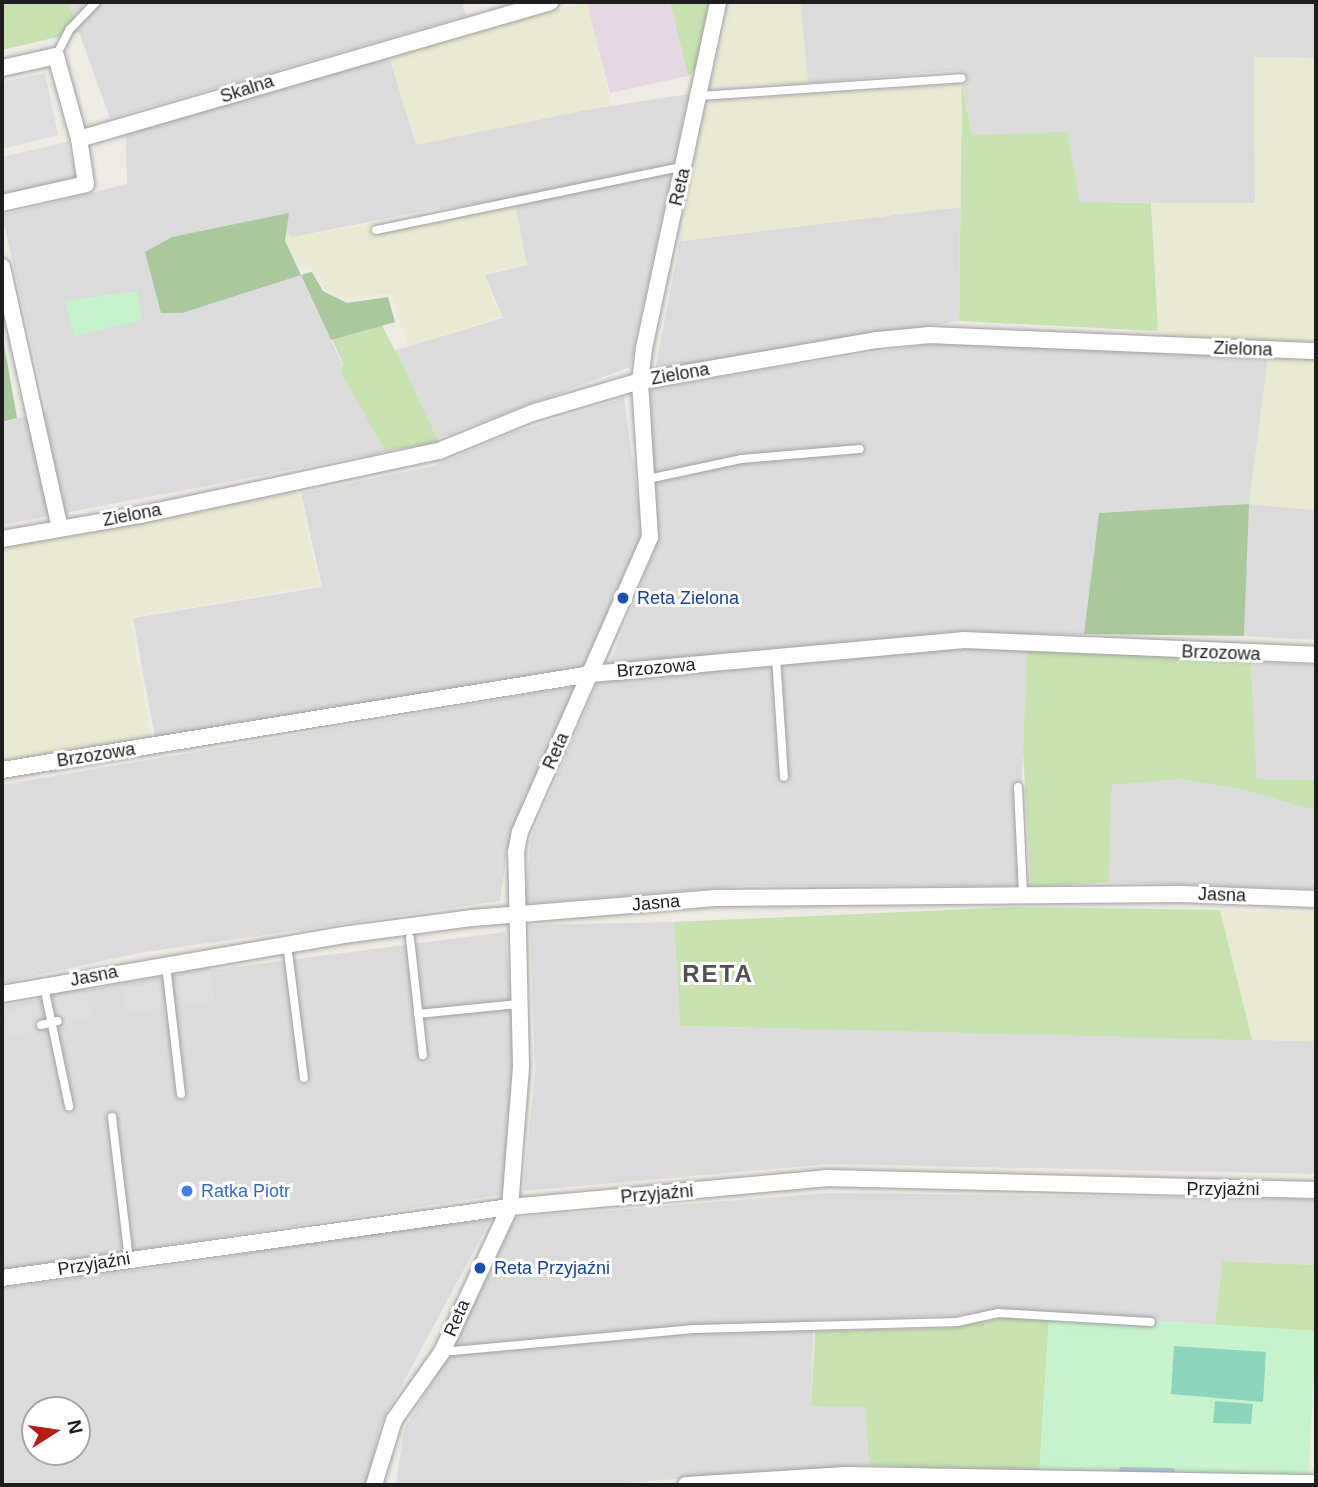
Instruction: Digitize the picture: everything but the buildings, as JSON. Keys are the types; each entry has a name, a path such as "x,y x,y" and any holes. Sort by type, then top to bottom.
{"street":[{"name":"Skalna","path":"79,139 551,2"},
{"name":"Reta","path":"374,1485 394,1420 442,1352 510,1207 521,1066 514,914 520,832 650,537 640,381 651,307 700,96 718,2"},
{"path":"2,68 55,56 79,139 86,184 2,203"},
{"path":"2,267 60,528"},
{"name":"Zielona","path":"2,539 439,451 554,406 640,381 877,340 930,335 1316,351"},
{"name":"Brzozowa","path":"2,770 591,674 964,640 1316,655"},
{"name":"Jasna","path":"2,995 166,962 286,944 514,914 715,898 1023,894 1316,900"},
{"name":"Przyjaźni","path":"2,1278 510,1207 826,1178 1316,1190"},
{"path":"685,1485 846,1475 1316,1483"}],"lane":[{"path":"55,56 70,29 96,2"},
{"path":"700,96 961,78"},
{"path":"376,230 684,166"},
{"path":"648,479 741,459 860,449"},
{"path":"776,657 783,777"},
{"path":"1018,787 1023,894"},
{"path":"410,939 423,1055"},
{"path":"286,944 304,1077"},
{"path":"166,962 168,1004 181,1094"},
{"path":"44,986 55,1022 69,1105"},
{"path":"168,1004 182,1000"},
{"path":"418,1014 519,1004"},
{"path":"41,1025 55,1022"},
{"path":"112,1117 129,1259"},
{"path":"442,1352 694,1329 957,1322 998,1313 1152,1322"}],"shaded area":[{"path":"68,2 462,2 466,16 110,118"},
{"path":"586,2 670,2 688,76 610,93"},
{"path":"800,2 1316,2 1316,58 1254,57 1255,204 1080,202 1067,133 972,135 960,70 808,83"},
{"path":"389,56 416,144 571,112 689,94 630,367 420,445 2,525 2,422 47,411 2,215 127,184 126,131","holes":["514,199 527,265 485,275 503,318 343,366 285,241 286,232 293,237 429,210"]},
{"path":"45,73 58,135 2,149 2,82"},
{"path":"67,142 77,181 2,197 2,157"},
{"path":"960,207 959,321 655,371 680,241"},
{"path":"935,343 1268,358 1249,504 1316,510 1316,640 1244,636 1248,505 1099,513 1084,634 958,636 609,666 654,550 650,388"},
{"path":"624,398 643,537 583,667 155,738 133,618 322,587 301,493 434,466 509,434"},
{"path":"955,642 1027,648 1018,886 741,886 525,904 531,838 598,681"},
{"path":"1251,662 1316,665 1316,780 1257,779"},
{"path":"578,686 508,845 500,901 139,953 2,983 2,785"},
{"path":"1179,778 1244,790 1316,811 1316,889 1109,882 1112,785"},
{"path":"674,922 680,1026 1316,1041 1316,1174 829,1164 523,1191 535,1072 530,925"},
{"path":"505,932 516,1060 506,1194 2,1270 2,1006 165,976"},
{"path":"210,967 215,1000 183,1005 178,972"},
{"path":"161,982 166,1008 125,1012 122,988"},
{"path":"86,987 92,1019 59,1026 53,994"},
{"path":"37,1005 42,1030 9,1037 4,1011"},
{"path":"827,1193 1316,1199 1316,1265 1222,1261 1215,1325 1004,1309 954,1316 814,1320 811,1405 865,1407 869,1465 596,1485 396,1485 404,1429 448,1356 515,1218"},
{"path":"491,1219 380,1426 367,1485 2,1485 2,1288 205,1261 347,1236"}],"green space":[{"path":"2,2 68,2 79,32 2,50"},
{"path":"587,2 611,105 416,145 389,56"},
{"path":"670,2 711,2 697,69 688,76"},
{"path":"732,2 800,2 808,83 711,86"},
{"path":"1254,57 1316,58 1316,510 1249,504 1268,358 1158,331 1151,203 1255,203"},
{"path":"962,84 960,207 680,241 703,112 714,101"},
{"path":"962,84 972,135 1067,132 1080,202 1151,203 1158,331 959,321"},
{"path":"514,199 526,264 483,274 500,316 408,347 391,293 344,299 324,288 315,270 298,264 285,241 286,232 293,237"},
{"path":"289,213 285,241 301,275 182,313 161,313 145,252 172,237"},
{"path":"312,272 323,291 347,303 388,297 395,322 331,340 301,275"},
{"path":"137,291 142,320 74,337 65,301"},
{"path":"374,310 439,443 385,450 342,375 343,364 327,328"},
{"path":"2,333 17,418 2,422"},
{"path":"299,492 319,585 130,617 151,737 2,764 2,548"},
{"path":"1249,504 1244,636 1084,634 1099,513"},
{"path":"1027,648 1251,662 1257,779 1316,780 1316,811 1244,790 1179,779 1112,785 1109,882 1031,887 1023,751"},
{"path":"1016,907 1220,910 1252,1040 680,1026 674,922"},
{"path":"1220,910 1316,914 1316,1041 1252,1040"},
{"path":"1222,1261 1316,1265 1316,1331 1215,1325"},
{"path":"1049,1314 1316,1331 1308,1483 1039,1479"},
{"path":"1009,1317 1049,1320 1039,1475 869,1465 865,1407 811,1406 815,1331 950,1328"},
{"path":"1174,1346 1266,1352 1263,1402 1171,1394"},
{"path":"1215,1401 1253,1404 1251,1424 1213,1423"}],"waterway":[{"path":"1121,1469 1172,1470"}],"place":[{"name":"Reta Zielona","path":"623,598"},
{"name":"Ratka Piotr","path":"187,1191"},
{"name":"Reta Przyjaźni","path":"480,1268"}],"district":[{"name":"RETA","path":"718,974"}]}
